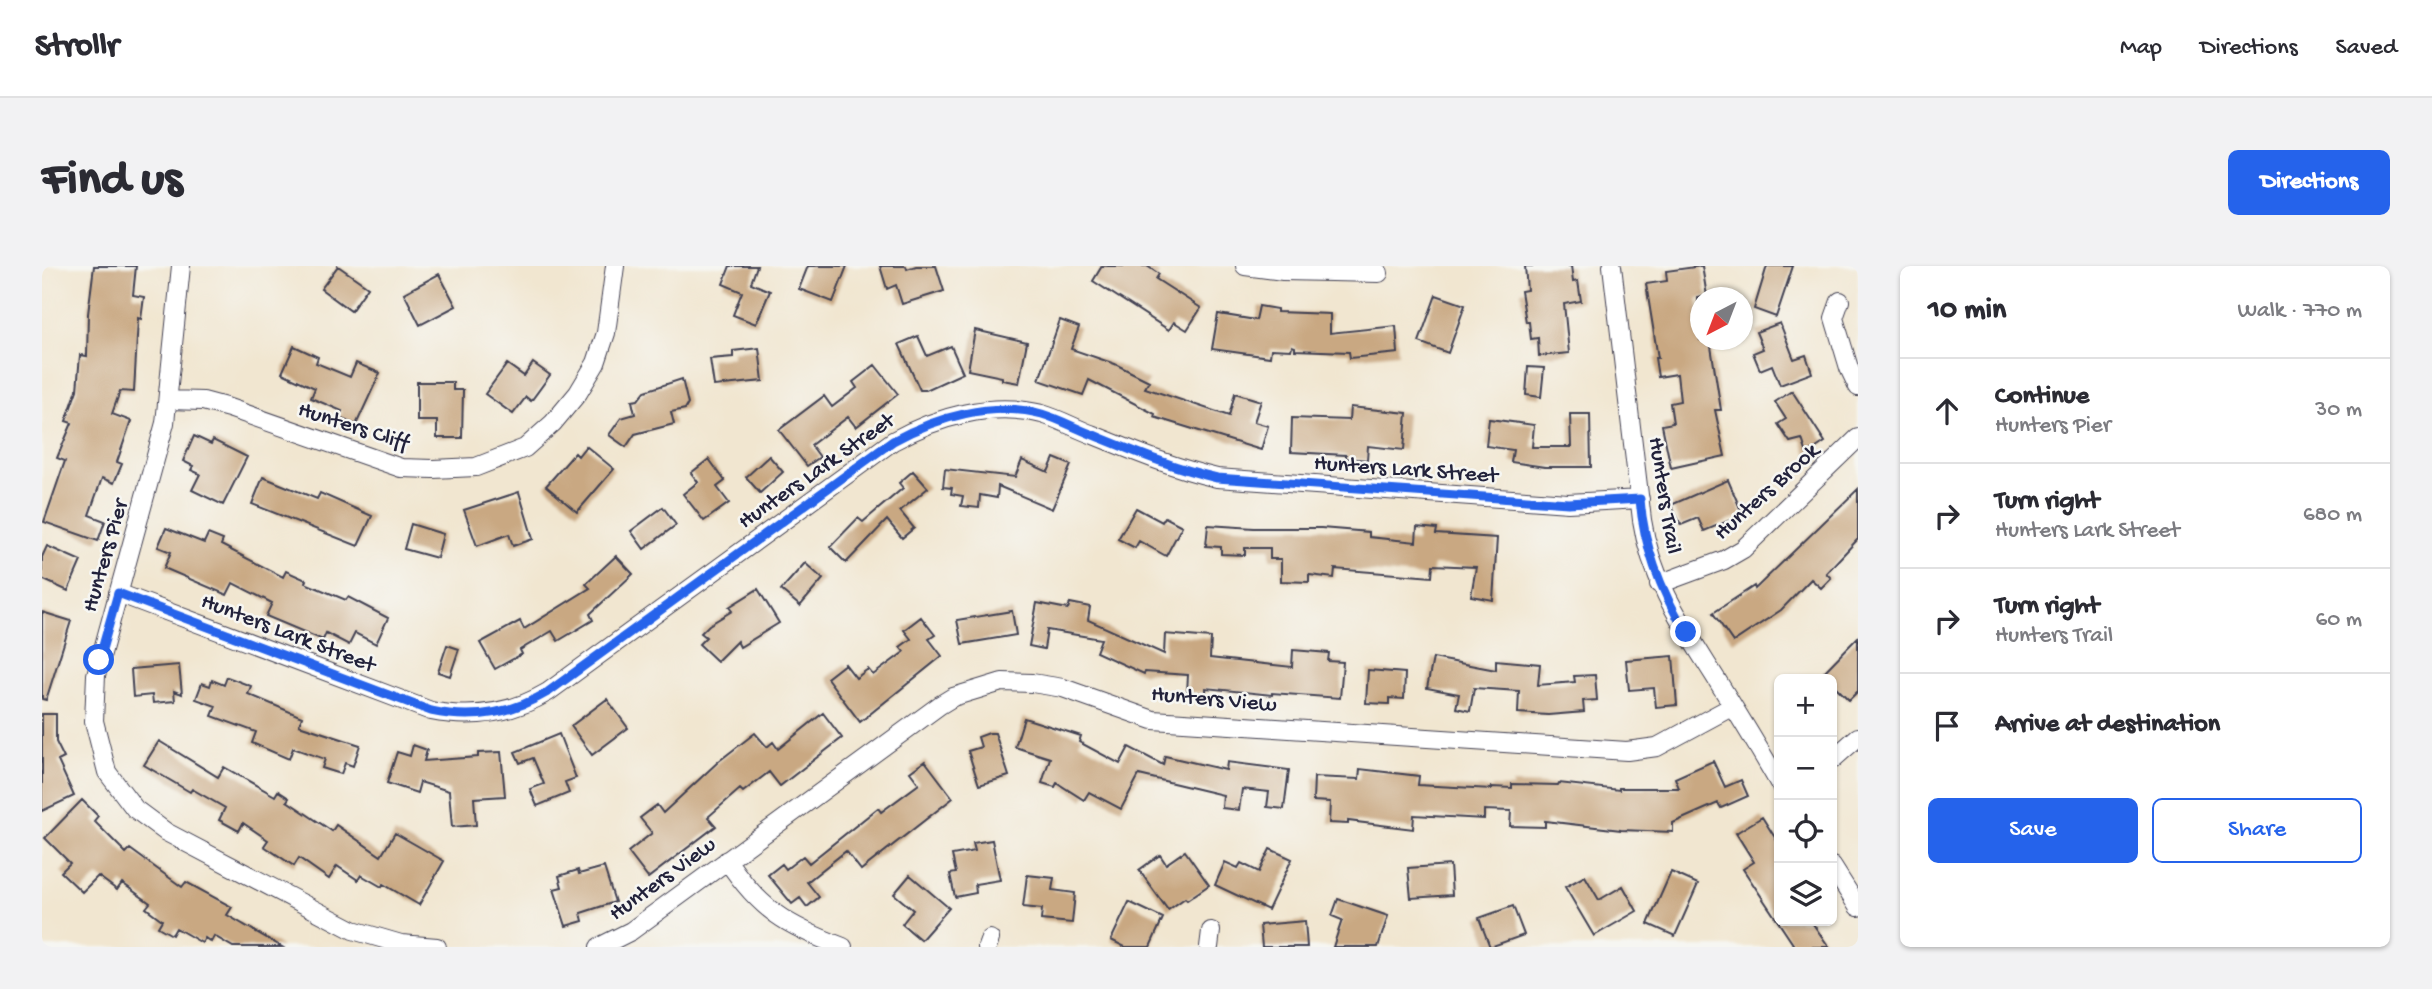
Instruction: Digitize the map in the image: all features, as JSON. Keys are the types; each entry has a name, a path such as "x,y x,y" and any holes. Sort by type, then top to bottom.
{"street":[{"name":"Hunters Pier","path":"181,266 165,423 96,675 93,721 107,772 135,809 166,832 353,930 401,944 437,947"},
{"name":"Hunters Cliff","path":"168,400 203,401 229,408 401,468 476,467 525,448 553,423 578,393 596,363 606,333 615,266"},
{"path":"1245,266 1283,271 1379,273"},
{"name":"Hunters Trail","path":"1612,266 1644,538 1659,584 1774,775"},
{"path":"1840,301 1834,318 1849,368 1858,387"},
{"name":"Hunters Lark Street","path":"118,593 431,711 476,716 506,711 548,692 893,441 917,428 957,415 1014,410 1043,415 1181,470 1217,478 1568,503 1640,499"},
{"name":"Hunters Brook","path":"1659,584 1743,549 1858,438"},
{"name":"Hunters View","path":"599,947 631,931 940,705 953,697 1002,682 1063,688 1153,720 1627,751 1657,747 1733,706"},
{"path":"1837,756 1858,737"},
{"path":"727,860 754,898 766,908 796,928 843,947"},
{"path":"1837,874 1858,907"}],"building":[{"path":"94,266 136,266 133,295 144,297 141,319 138,318 134,392 120,391 112,414 131,421 117,462 122,464 114,483 102,478 89,515 105,521 98,541 44,522 65,461 57,458 72,423 66,421 77,390 80,355 87,356 88,314"},
{"path":"338,266 368,287 351,311 321,289"},
{"path":"730,266 757,266 751,283 770,291 756,324 733,315 742,292 723,284"},
{"path":"808,266 847,266 833,302 799,289"},
{"path":"880,266 906,266 907,269 936,266 944,291 902,304 896,285 887,289"},
{"path":"1102,266 1147,266 1159,274 1156,279 1201,308 1187,330 1174,322 1169,330 1093,281"},
{"path":"1525,266 1571,266 1573,282 1578,281 1581,301 1564,304 1569,353 1539,356 1538,338 1531,339 1521,291 1527,290"},
{"path":"1702,266 1706,287 1690,287 1690,350 1712,350 1721,410 1715,410 1725,456 1671,468 1662,425 1673,423 1670,403 1680,401 1677,374 1658,377 1655,358 1658,358 1646,284 1667,281 1666,271"},
{"path":"1767,266 1793,266 1776,317 1754,309"},
{"path":"439,274 456,306 420,325 404,293"},
{"path":"1436,295 1465,305 1448,353 1419,342"},
{"path":"1259,306 1277,309 1277,312 1330,314 1330,333 1396,326 1398,353 1350,358 1349,352 1295,350 1292,346 1291,350 1271,349 1270,357 1212,349 1218,314 1256,320"},
{"path":"1060,320 1079,327 1071,349 1115,364 1149,381 1145,388 1229,416 1235,393 1261,401 1254,422 1268,426 1261,450 1154,417 1155,414 1089,380 1083,395 1039,380"},
{"path":"1780,323 1794,359 1806,355 1812,373 1780,385 1772,365 1760,370 1753,353 1763,349 1756,332"},
{"path":"975,330 1027,342 1019,383 968,370"},
{"path":"918,336 927,356 951,346 963,373 926,390 920,390 899,344"},
{"path":"294,346 318,357 316,363 350,377 356,363 380,373 356,425 339,418 342,411 311,398 315,388 282,373"},
{"path":"759,348 763,381 714,386 710,359 733,357 733,351"},
{"path":"533,363 550,375 531,401 526,397 513,414 485,394 507,364 524,376"},
{"path":"875,365 898,394 856,427 848,417 811,445 820,457 807,466 779,430 824,396 832,407 857,388 853,382"},
{"path":"1528,367 1544,368 1541,397 1526,395"},
{"path":"682,379 688,404 685,409 671,412 674,424 635,434 626,447 609,435 621,418 635,414 632,401 638,400 645,391"},
{"path":"417,382 453,382 453,390 463,390 462,438 437,438 437,421 417,421"},
{"path":"1792,391 1825,442 1807,454 1802,439 1790,442 1778,424 1786,419 1775,402"},
{"path":"1350,407 1407,413 1404,450 1368,446 1367,460 1346,458 1346,455 1291,452 1292,418 1349,420"},
{"path":"1570,414 1590,414 1591,467 1545,467 1511,462 1513,450 1486,446 1489,419 1534,425 1532,447 1571,447"},
{"path":"194,436 211,444 213,440 247,457 223,505 192,490 200,474 191,470 193,466 183,461"},
{"path":"586,446 614,469 577,512 546,486 575,453 578,456"},
{"path":"769,456 783,472 760,493 746,477"},
{"path":"1054,458 1071,465 1052,509 998,486 997,498 980,495 979,508 961,506 963,496 951,494 952,488 943,487 945,469 1015,477 1022,460 1048,472"},
{"path":"709,459 725,481 717,487 729,503 704,521 683,494 698,482 691,473"},
{"path":"913,471 928,488 900,511 914,528 902,538 887,520 846,563 830,547 858,518 863,522 903,488 899,483"},
{"path":"263,477 317,499 320,493 372,516 358,546 252,504"},
{"path":"1728,480 1743,515 1704,531 1698,518 1681,525 1671,505"},
{"path":"1858,489 1858,539 1826,573 1831,578 1821,588 1811,579 1781,610 1733,642 1713,613 1754,586 1755,589"},
{"path":"519,492 533,539 513,546 509,534 477,546 464,510"},
{"path":"663,507 676,525 644,549 631,531"},
{"path":"1136,508 1162,522 1165,517 1182,526 1166,556 1139,541 1135,548 1118,539"},
{"path":"411,524 443,534 437,558 404,549"},
{"path":"1208,525 1321,528 1369,532 1369,537 1416,542 1417,527 1437,529 1436,534 1497,538 1493,600 1471,596 1476,567 1433,565 1432,577 1335,569 1334,578 1309,575 1309,582 1281,581 1281,559 1270,559 1270,548 1245,548 1245,555 1221,554 1221,547 1206,546"},
{"path":"166,528 204,543 208,534 223,540 221,545 283,577 286,571 306,580 305,583 346,600 348,597 388,618 376,644 355,633 349,645 326,633 323,640 266,616 272,603 233,583 227,595 164,568 171,552 158,547"},
{"path":"47,546 81,561 68,591 42,579 42,557"},
{"path":"616,556 633,574 590,614 593,620 558,641 552,631 520,650 522,654 495,669 480,643 520,621 524,629 590,588 586,584"},
{"path":"805,563 823,579 800,606 781,590"},
{"path":"758,589 779,623 740,647 737,641 717,661 699,644 706,637 701,633 732,611 729,607"},
{"path":"1037,603 1068,609 1070,603 1090,607 1088,620 1164,654 1165,634 1211,638 1210,658 1292,667 1293,650 1329,653 1328,661 1343,662 1340,698 1206,688 1206,693 1187,692 1188,675 1144,674 1096,652 1101,639 1047,630 1044,649 1029,646"},
{"path":"1012,611 1016,635 962,644 957,620"},
{"path":"42,612 71,621 46,700 42,699"},
{"path":"921,617 935,635 929,639 942,656 860,722 827,678 845,664 856,678 868,669 873,675 904,652 900,647 911,639 904,630"},
{"path":"1858,637 1858,691 1849,700 1837,688 1837,674 1822,674"},
{"path":"447,645 459,649 450,676 438,672"},
{"path":"1673,656 1677,705 1656,707 1654,688 1629,690 1626,660"},
{"path":"1433,658 1496,670 1496,660 1540,664 1538,685 1575,682 1574,676 1595,675 1597,700 1583,701 1584,712 1548,715 1518,713 1519,691 1474,688 1470,711 1456,708 1459,694 1427,688"},
{"path":"179,665 182,694 174,691 175,701 153,703 152,695 133,697 131,669"},
{"path":"1368,670 1405,673 1404,699 1389,698 1389,704 1366,703"},
{"path":"227,677 251,686 248,694 302,717 299,725 360,745 353,766 345,763 341,774 322,768 325,759 293,748 289,759 252,743 256,732 212,716 216,706 196,699 202,683 210,686 212,680 224,685"},
{"path":"607,699 628,728 592,755 571,726"},
{"path":"823,713 842,738 780,786 769,772 743,792 740,789 708,817 716,826 648,878 628,852 652,833 640,818 657,805 663,813 719,761 755,733 767,747 773,742 778,749"},
{"path":"42,714 56,714 56,742 64,758 58,761 74,796 42,811"},
{"path":"1024,718 1081,736 1079,742 1120,764 1129,747 1163,765 1165,756 1226,770 1227,762 1289,770 1284,809 1267,807 1269,792 1242,789 1239,810 1222,808 1223,795 1139,775 1121,809 1089,792 1084,800 1057,783 1055,787 1042,783 1050,758 1015,747"},
{"path":"995,733 1009,776 979,785 968,751 981,747 978,737"},
{"path":"559,734 576,778 565,782 569,793 537,806 530,789 544,784 533,758 520,763 515,752"},
{"path":"159,741 218,777 224,767 275,796 278,791 289,798 287,801 332,831 336,825 381,856 395,833 444,861 419,905 383,884 382,887 361,875 358,880 337,866 329,879 299,858 294,866 264,846 268,840 243,823 239,831 219,820 225,808 192,789 190,792 144,765"},
{"path":"413,745 427,750 424,761 478,757 478,753 501,752 505,796 474,798 476,825 452,827 449,791 420,782 417,793 387,783 397,752 410,756"},
{"path":"925,761 953,798 861,870 846,851 807,882 819,897 807,907 800,898 792,904 768,875 782,864 786,869 803,856 809,863 878,808 881,812 919,784 910,772"},
{"path":"1713,761 1725,787 1741,780 1748,796 1721,808 1718,803 1673,823 1673,832 1621,830 1545,821 1545,827 1510,826 1511,811 1484,810 1484,819 1414,815 1413,829 1348,821 1348,824 1329,823 1330,802 1313,801 1314,777 1359,779 1360,769 1419,776 1418,785 1492,789 1512,788 1512,784 1559,783 1619,790 1679,788 1675,778"},
{"path":"82,800 98,816 94,821 126,853 130,849 182,887 186,882 232,907 227,915 282,947 233,947 214,936 211,942 205,938 202,943 176,928 172,935 158,927 162,920 146,908 150,903 122,883 117,890 98,876 82,892 61,872 70,863 45,838"},
{"path":"1762,817 1774,836 1774,916 1743,869 1754,862 1736,833"},
{"path":"992,840 1000,880 975,884 976,893 955,897 950,874 956,873 952,855 975,851 973,843"},
{"path":"1270,849 1292,859 1268,910 1215,885 1225,862 1238,868 1241,863 1259,872"},
{"path":"1185,851 1209,885 1168,910 1139,870 1160,855 1166,864"},
{"path":"1450,865 1452,895 1411,898 1408,868"},
{"path":"604,867 615,902 581,913 583,921 566,926 554,889 562,887 559,876 578,870 579,874"},
{"path":"1671,872 1698,884 1675,936 1648,924"},
{"path":"910,875 949,908 921,940 902,924 913,910 894,894"},
{"path":"1027,875 1054,878 1052,890 1075,893 1072,923 1041,920 1042,909 1023,907"},
{"path":"1585,876 1599,900 1623,886 1637,911 1594,936 1565,887"},
{"path":"1338,899 1388,916 1378,947 1333,947 1342,920 1332,916"},
{"path":"1129,902 1163,918 1150,947 1125,947 1111,940"},
{"path":"1513,906 1524,935 1490,947 1479,918"},
{"path":"1305,921 1307,947 1262,947 1260,925"},
{"path":"1781,926 1814,926 1829,947 1795,947"}],"route":[{"path":"99,660 118,593 431,711 476,716 506,711 548,692 893,441 917,428 957,415 1014,410 1043,415 1181,470 1217,478 1568,503 1640,499 1644,538 1659,584 1686,632"}]}
